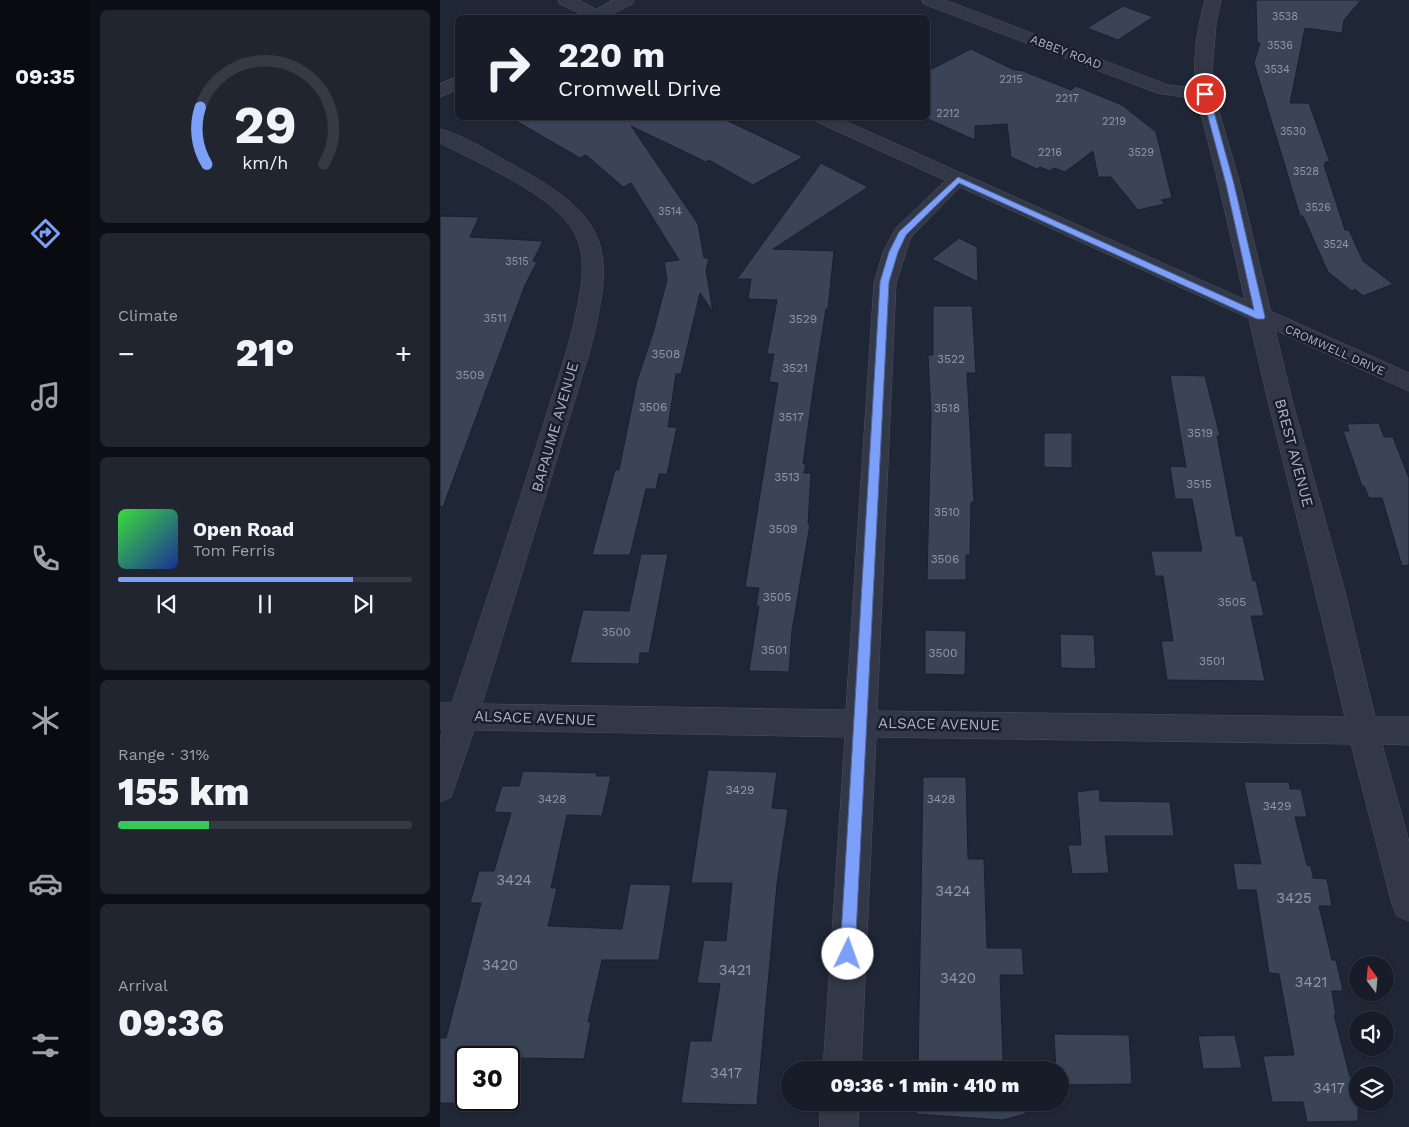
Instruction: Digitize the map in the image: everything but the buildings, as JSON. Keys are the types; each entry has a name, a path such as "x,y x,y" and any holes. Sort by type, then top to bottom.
{"street":[{"path":"566,0 595,15"},
{"path":"599,15 626,0"},
{"name":"ABBEY ROAD","path":"930,0 1163,89 1182,94 1205,94"},
{"name":"BREST AVENUE","path":"1213,0 1207,24 1203,71 1205,94 1230,184 1280,400 1331,592 1363,730 1409,904"},
{"path":"440,91 455,84"},
{"name":"CROMWELL DRIVE","path":"828,120 1409,383"},
{"name":"BAPAUME AVENUE","path":"440,135 552,196 571,212 584,230 594,259 591,293 584,329 530,511 451,716 440,787"},
{"path":"842,1061 859,723 885,282 894,252 902,234 958,179"},
{"name":"ALSACE AVENUE","path":"451,716 1409,731"},
{"path":"839,1127 840,1111"}],"route":[{"path":"848,954 859,723 885,282 894,252 902,234 958,179 1260,317 1230,184 1205,94"}]}
